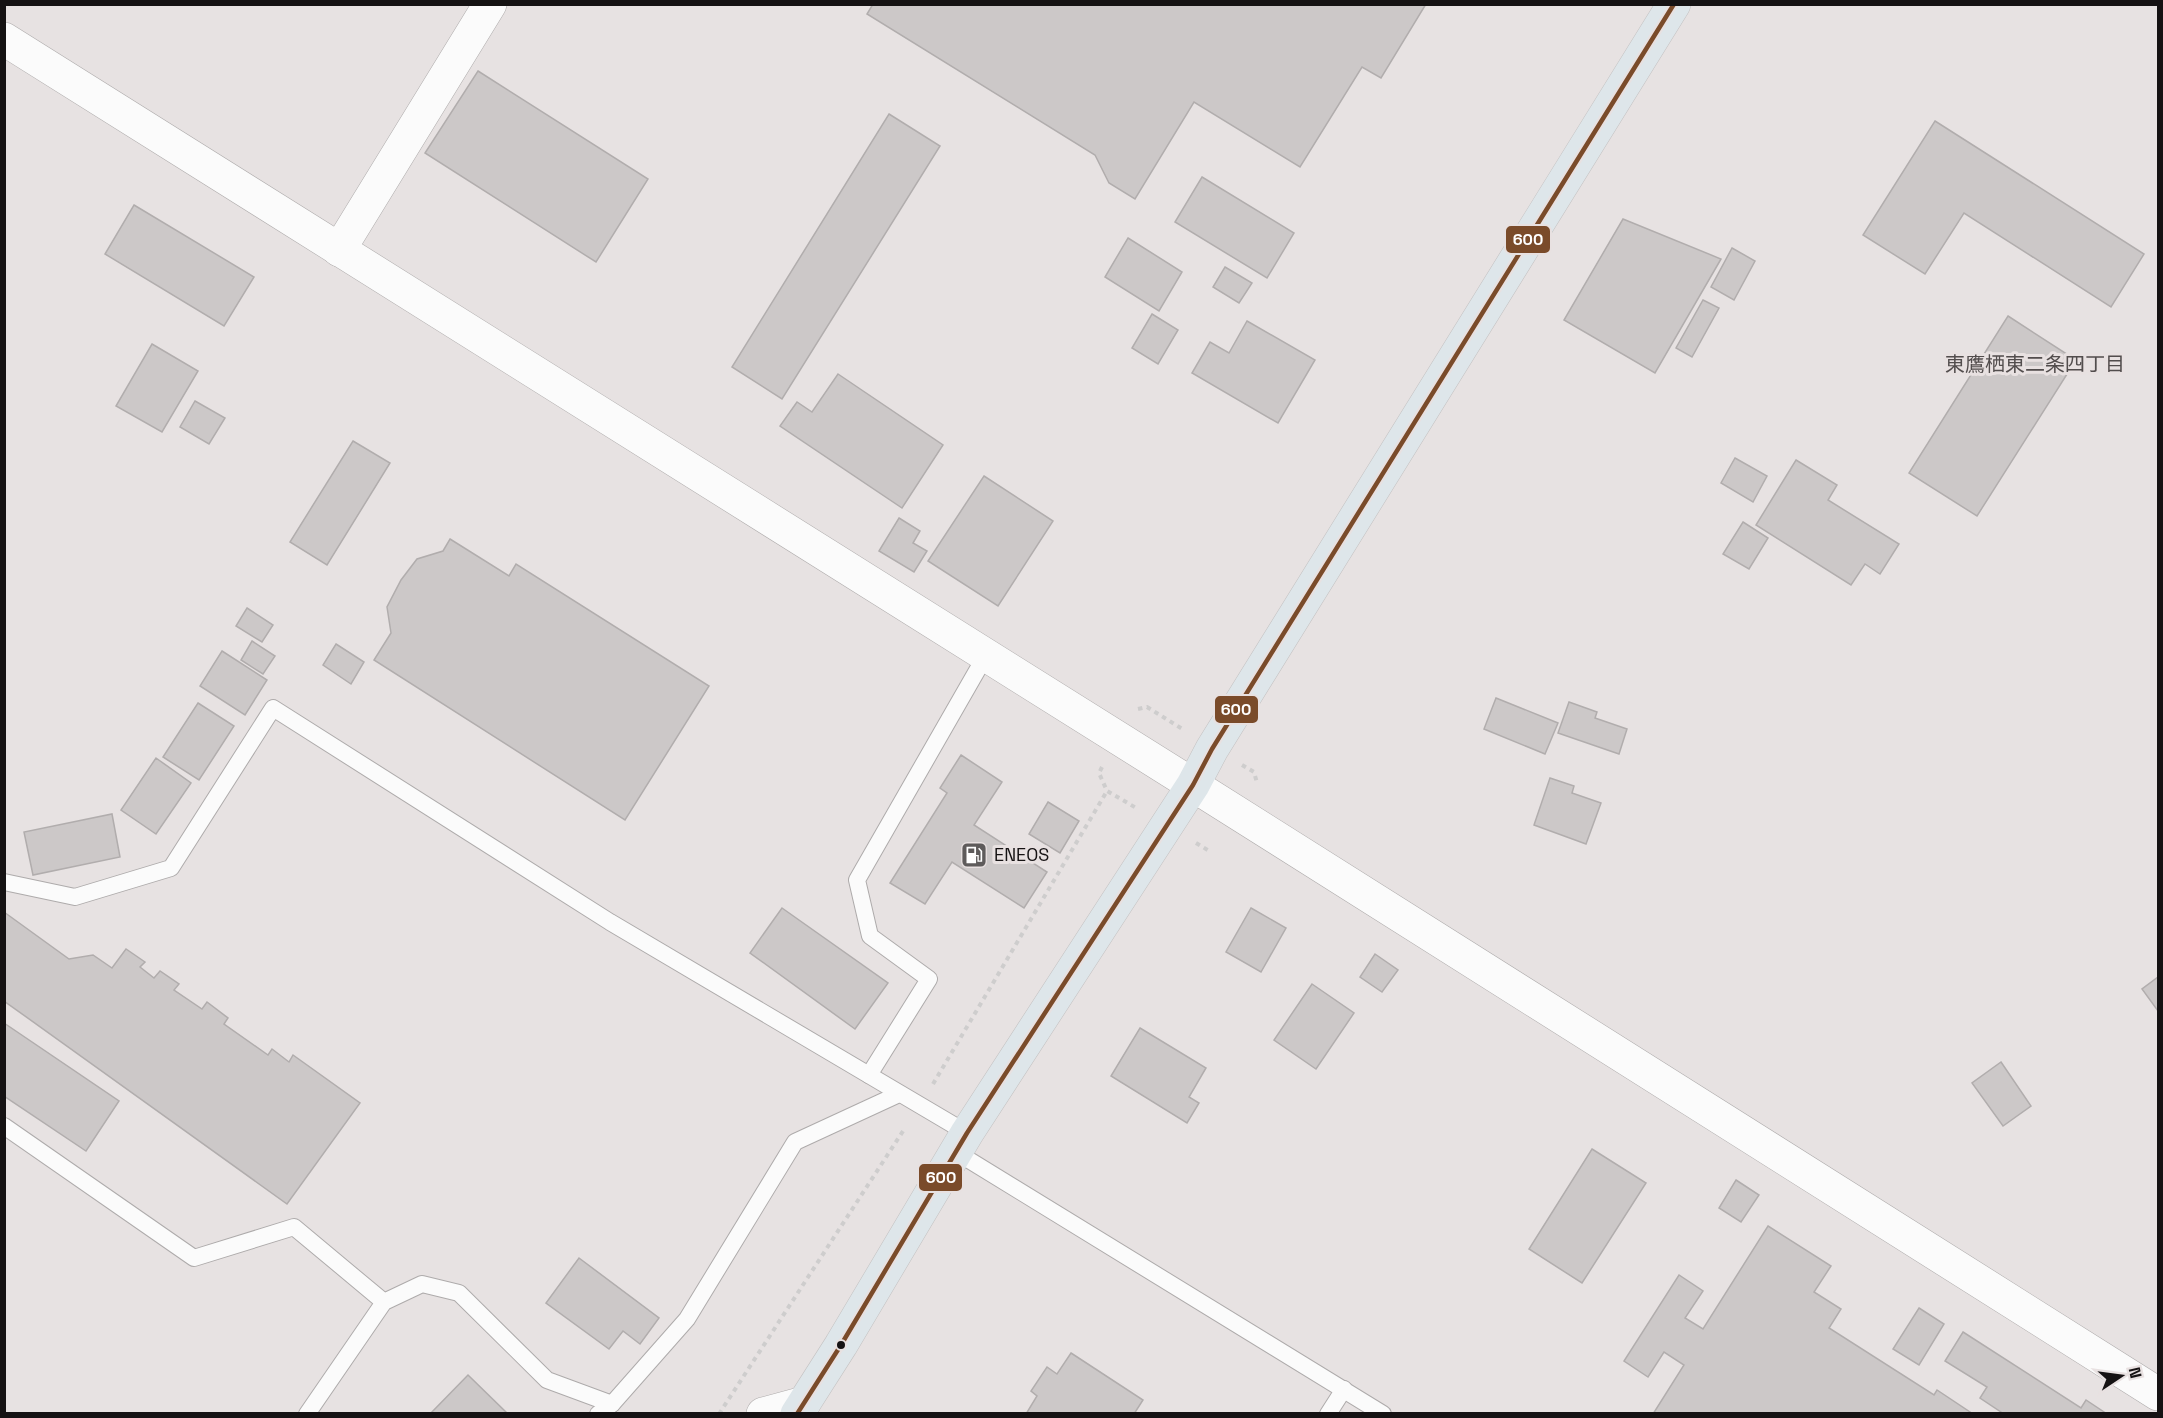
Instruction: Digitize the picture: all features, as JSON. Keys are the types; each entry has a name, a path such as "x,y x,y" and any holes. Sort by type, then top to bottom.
{"main road":[{"path":"801,1408 962,1143 1193,785 1212,748 1674,4"}],"street":[{"path":"339,250 490,4"},
{"path":"4,39 2158,1394"},
{"path":"763,1413 801,1408"}],"lane":[{"path":"869,1075 929,979 870,936 857,880 986,655"},
{"path":"4,882 75,897 171,868 273,708 610,922 899,1094 962,1143 1383,1413"},
{"path":"307,1413 384,1302 422,1284 459,1293 547,1380 605,1409 687,1319 795,1142 899,1094"},
{"path":"4,1126 194,1258 294,1227 384,1302"},
{"path":"1328,1413 1344,1389"}],"building":[{"path":"873,4 1426,4 1381,78 1362,67 1300,167 1194,102 1135,199 1109,183 1095,155 867,14"},
{"path":"478,71 648,179 596,262 425,153"},
{"path":"889,114 940,146 782,399 732,367"},
{"path":"1935,121 2144,254 2111,307 1964,213 1925,274 1863,235"},
{"path":"1202,177 1294,233 1267,278 1175,222"},
{"path":"134,205 254,277 224,326 105,254"},
{"path":"1623,219 1721,259 1655,373 1564,320"},
{"path":"1128,238 1182,272 1159,311 1105,277"},
{"path":"1732,248 1755,261 1734,300 1711,287"},
{"path":"1225,267 1252,283 1239,303 1213,287"},
{"path":"1703,300 1719,308 1692,357 1676,348"},
{"path":"1152,314 1178,330 1158,364 1132,348"},
{"path":"2008,316 2076,360 1977,516 1909,473"},
{"path":"1247,321 1315,360 1278,423 1192,373 1210,342 1229,353"},
{"path":"152,344 198,371 162,432 116,406"},
{"path":"838,374 943,445 902,508 780,426 797,402 812,412"},
{"path":"195,401 225,418 209,444 180,427"},
{"path":"353,441 390,463 327,565 290,542"},
{"path":"1735,458 1767,476 1753,502 1721,483"},
{"path":"1796,460 1837,485 1828,500 1899,544 1880,574 1865,564 1851,585 1756,525"},
{"path":"984,476 1053,521 998,606 928,561"},
{"path":"899,518 920,531 913,543 927,551 914,572 879,551"},
{"path":"1743,522 1768,538 1749,569 1723,554"},
{"path":"450,539 509,576 516,564 709,686 625,820 374,660 391,633 387,607 401,580 417,559 443,551"},
{"path":"247,608 273,625 262,642 236,626"},
{"path":"252,641 275,656 263,674 241,660"},
{"path":"336,644 364,662 351,684 323,665"},
{"path":"222,651 267,680 245,715 200,686"},
{"path":"1496,698 1558,723 1545,754 1484,729"},
{"path":"1569,702 1597,712 1595,718 1627,729 1619,754 1558,733"},
{"path":"198,703 234,726 199,780 163,757"},
{"path":"961,755 1002,782 974,825 1047,872 1024,908 952,862 925,904 890,883 947,793 940,788"},
{"path":"156,758 191,783 156,834 121,810"},
{"path":"1550,778 1574,786 1572,793 1601,803 1586,844 1534,825"},
{"path":"1048,802 1079,821 1060,853 1029,834"},
{"path":"112,814 120,857 33,875 24,832"},
{"path":"782,908 888,983 855,1029 750,953"},
{"path":"1251,908 1286,928 1261,972 1226,952"},
{"path":"4,912 69,959 93,955 112,968 126,949 145,962 140,967 154,978 160,971 179,984 174,990 202,1009 207,1002 228,1018 224,1024 268,1055 272,1049 289,1062 293,1055 360,1103 287,1204 4,1001"},
{"path":"1375,954 1398,970 1382,992 1360,977"},
{"path":"2158,977 2158,1011 2142,989"},
{"path":"1312,984 1354,1013 1316,1069 1274,1040"},
{"path":"4,1023 119,1101 86,1151 4,1096"},
{"path":"1140,1028 1206,1068 1189,1097 1199,1103 1187,1123 1111,1076"},
{"path":"2001,1062 2031,1106 2003,1126 1972,1083"},
{"path":"1592,1149 1646,1183 1582,1283 1529,1249"},
{"path":"1736,1180 1759,1195 1741,1222 1719,1208"},
{"path":"1768,1226 1831,1266 1814,1292 1841,1309 1829,1328 1934,1395 1937,1390 1973,1414 1653,1414 1684,1365 1664,1352 1648,1377 1624,1361 1679,1275 1703,1291 1685,1318 1703,1329"},
{"path":"579,1258 659,1318 640,1344 623,1331 609,1349 546,1303"},
{"path":"1919,1308 1944,1324 1919,1365 1893,1349"},
{"path":"1963,1332 2081,1408 2086,1400 2107,1414 2004,1414 1980,1398 1987,1387 1945,1361"},
{"path":"1071,1353 1143,1400 1134,1414 1026,1414 1037,1396 1031,1391 1047,1367 1057,1374"},
{"path":"468,1375 508,1414 430,1414"}],"transit line":[{"name":"600","path":"797,1414 841,1345 967,1133 1193,785 1212,749 1674,4"}],"place":[{"name":"ENEOS","path":"974,855"}],"district":[{"name":"東鷹栖東二条四丁目","path":"2035,364"}]}
